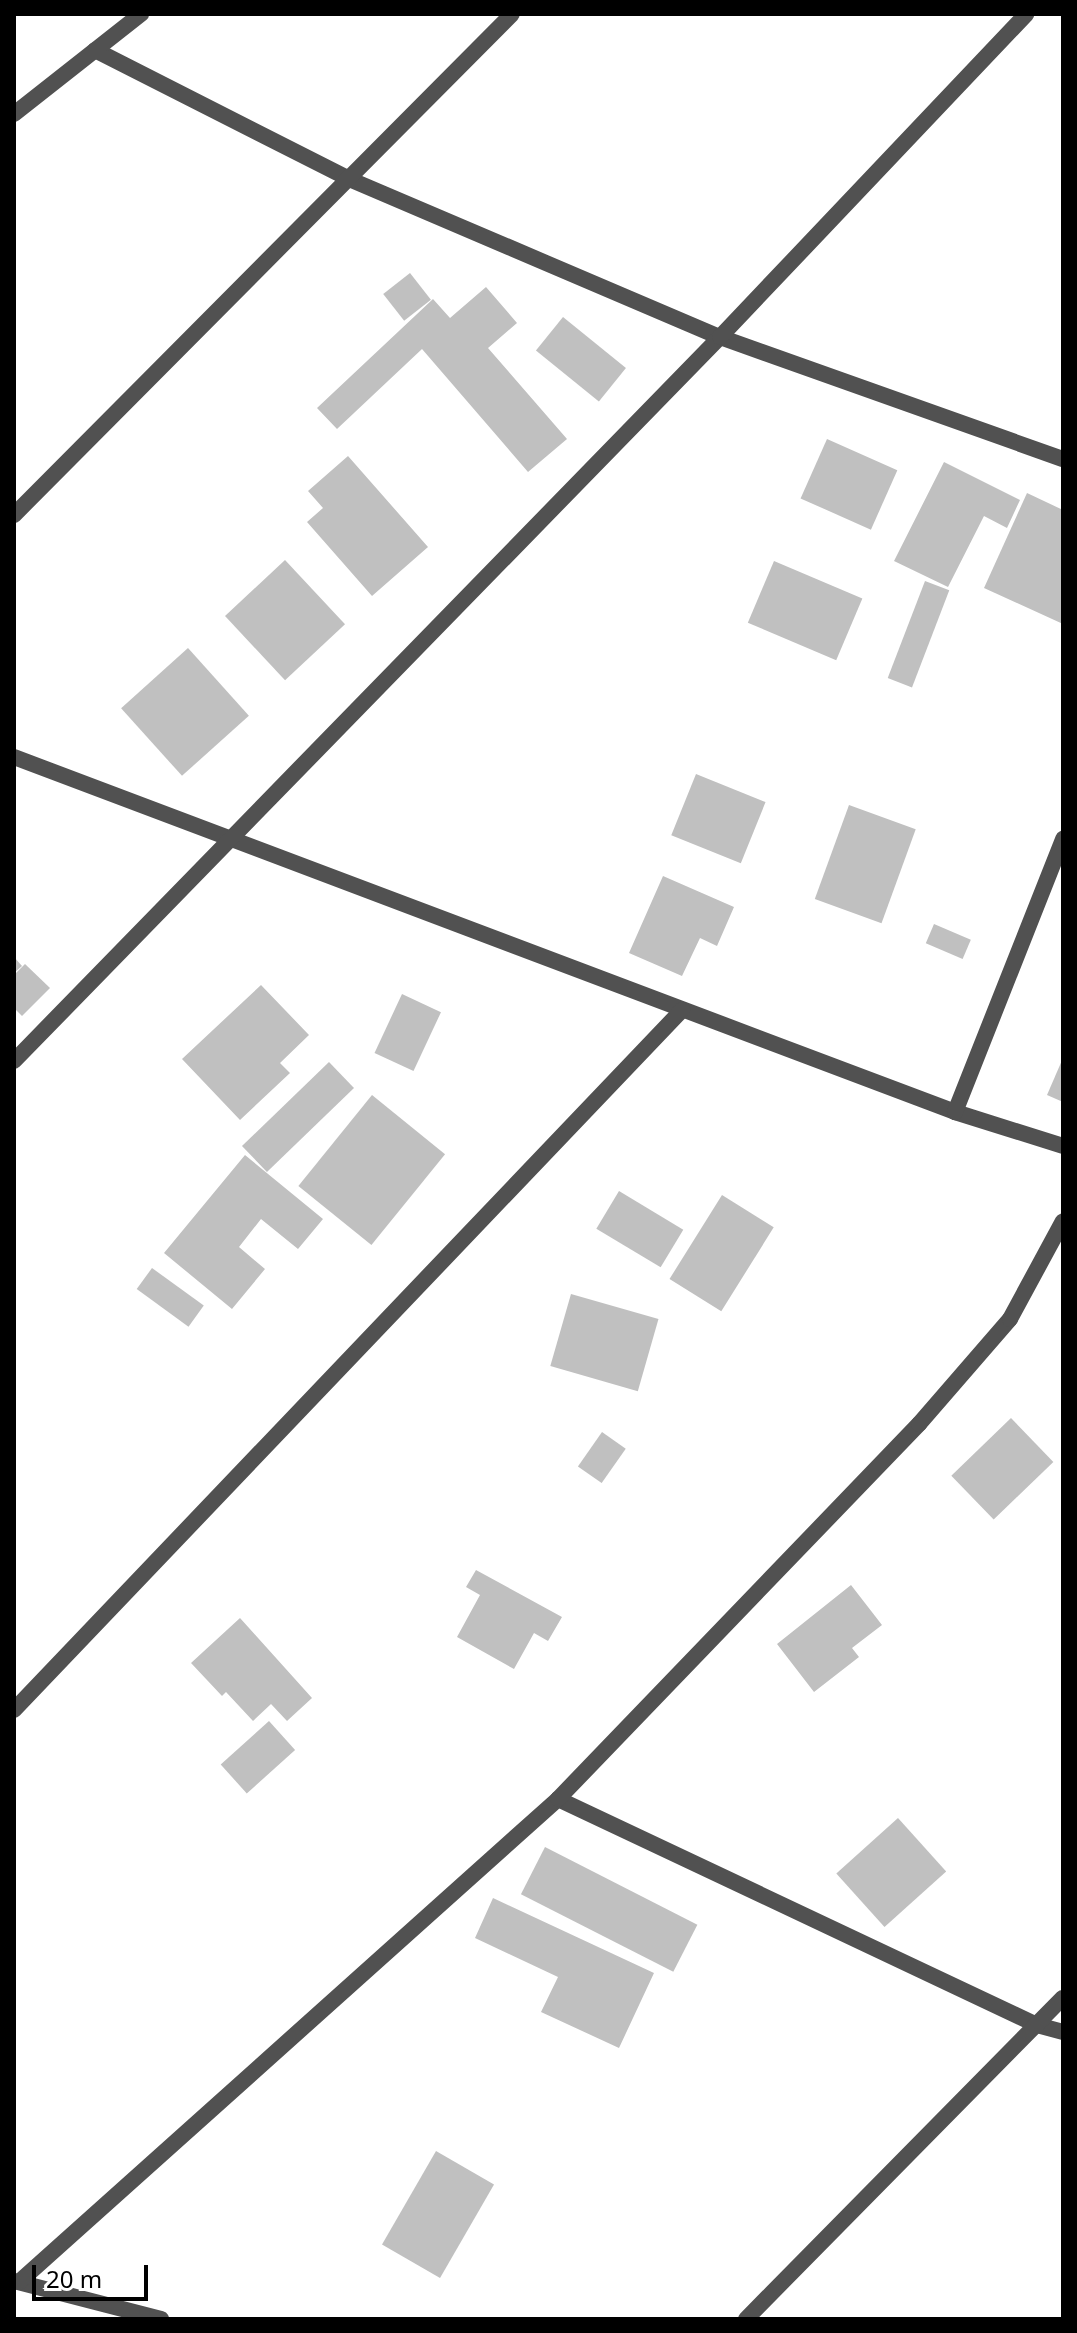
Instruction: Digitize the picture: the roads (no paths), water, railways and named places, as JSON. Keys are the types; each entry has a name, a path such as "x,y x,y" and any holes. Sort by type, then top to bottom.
{"street":[{"path":"14,114 141,14"},
{"path":"14,515 512,14"},
{"path":"14,1061 228,838 720,337 1026,14"},
{"path":"95,50 349,179 720,337 1063,459"},
{"path":"14,757 955,1112 1063,1146"},
{"path":"955,1112 1063,839"},
{"path":"14,1710 682,1010"},
{"path":"17,2281 558,1799 919,1424 1010,1319 1063,1221"},
{"path":"558,1799 1037,2025 1063,2032"},
{"path":"746,2319 1063,1998"},
{"path":"17,2281 154,2318"}]}
